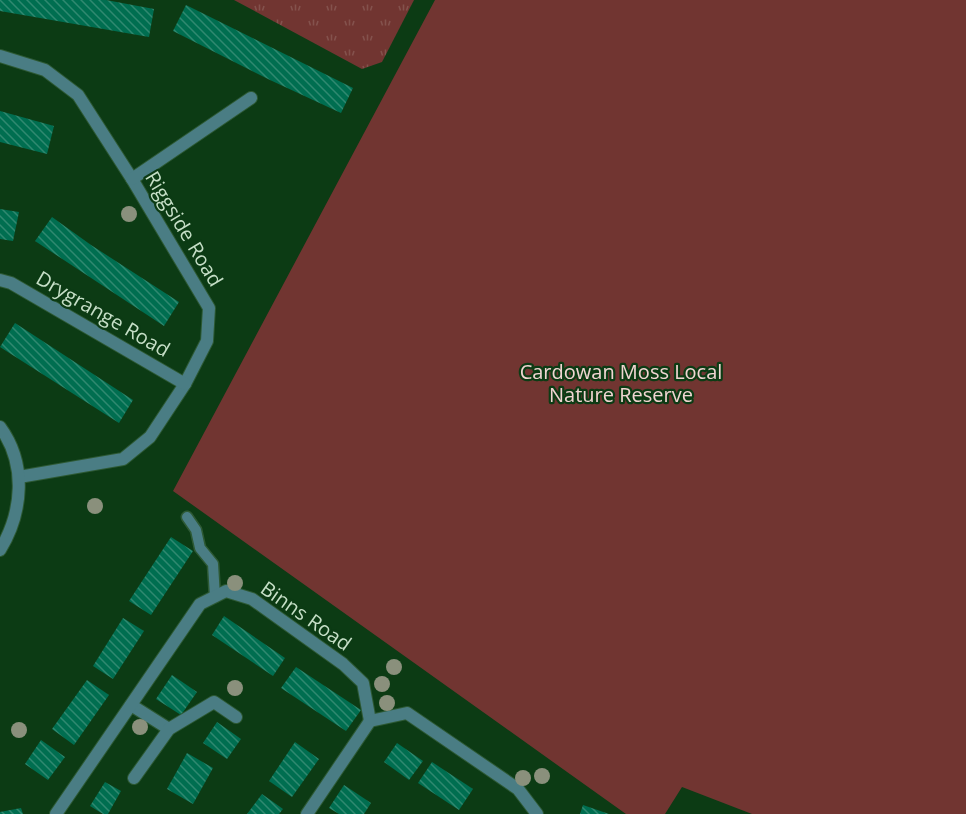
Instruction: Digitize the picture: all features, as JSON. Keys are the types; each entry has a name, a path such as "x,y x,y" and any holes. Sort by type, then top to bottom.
{"street":[{"name":"Riggside Road","path":"0,56 45,70 78,94 209,308 207,341 185,384 150,437 123,459 19,477"},
{"path":"132,179 251,98"},
{"name":"Drygrange Road","path":"0,280 11,283 185,384"},
{"path":"0,427 15,452 19,477 17,507 13,524 0,549"},
{"name":"Binns Road","path":"214,597 226,591 252,598 343,664 363,683 370,721"},
{"path":"56,814 200,604 214,597"},
{"path":"134,778 170,729 214,702 236,717"},
{"path":"131,705 170,729"},
{"path":"307,814 370,721 407,712 518,789 537,814"}],"lane":[{"path":"187,518 196,530 200,548 213,564 214,597"}],"green space":[{"path":"234,0 414,0 382,62 362,69"},
{"name":"Cardowan Moss Local Nature Reserve","path":"435,0 966,0 966,814 752,814 682,787 665,814 626,814 173,491"}],"building":[{"path":"0,0 106,0 154,9 149,37 0,11"},
{"path":"186,5 353,88 341,113 173,31"},
{"path":"0,111 54,126 47,154 0,142"},
{"path":"0,209 19,212 13,241 0,239"},
{"path":"52,217 179,302 164,326 35,241"},
{"path":"15,323 133,400 119,423 0,347"},
{"path":"171,537 193,551 151,615 129,601"},
{"path":"224,616 285,658 273,676 212,635"},
{"path":"123,618 144,631 113,679 93,666"},
{"path":"296,667 361,710 346,731 281,688"},
{"path":"172,675 197,692 181,715 156,699"},
{"path":"87,680 109,695 74,745 52,729"},
{"path":"217,722 241,739 227,759 203,743"},
{"path":"41,740 65,757 48,780 25,764"},
{"path":"295,742 319,759 292,797 269,781"},
{"path":"397,743 423,761 409,780 384,762"},
{"path":"187,753 213,768 193,804 167,789"},
{"path":"432,762 473,789 459,810 418,783"},
{"path":"105,782 121,791 108,814 103,814 90,806"},
{"path":"344,785 371,803 364,814 339,814 329,808"},
{"path":"262,794 283,809 279,814 247,814"},
{"path":"583,805 609,814 580,814"},
{"path":"21,808 23,814 0,814 0,812"}]}
